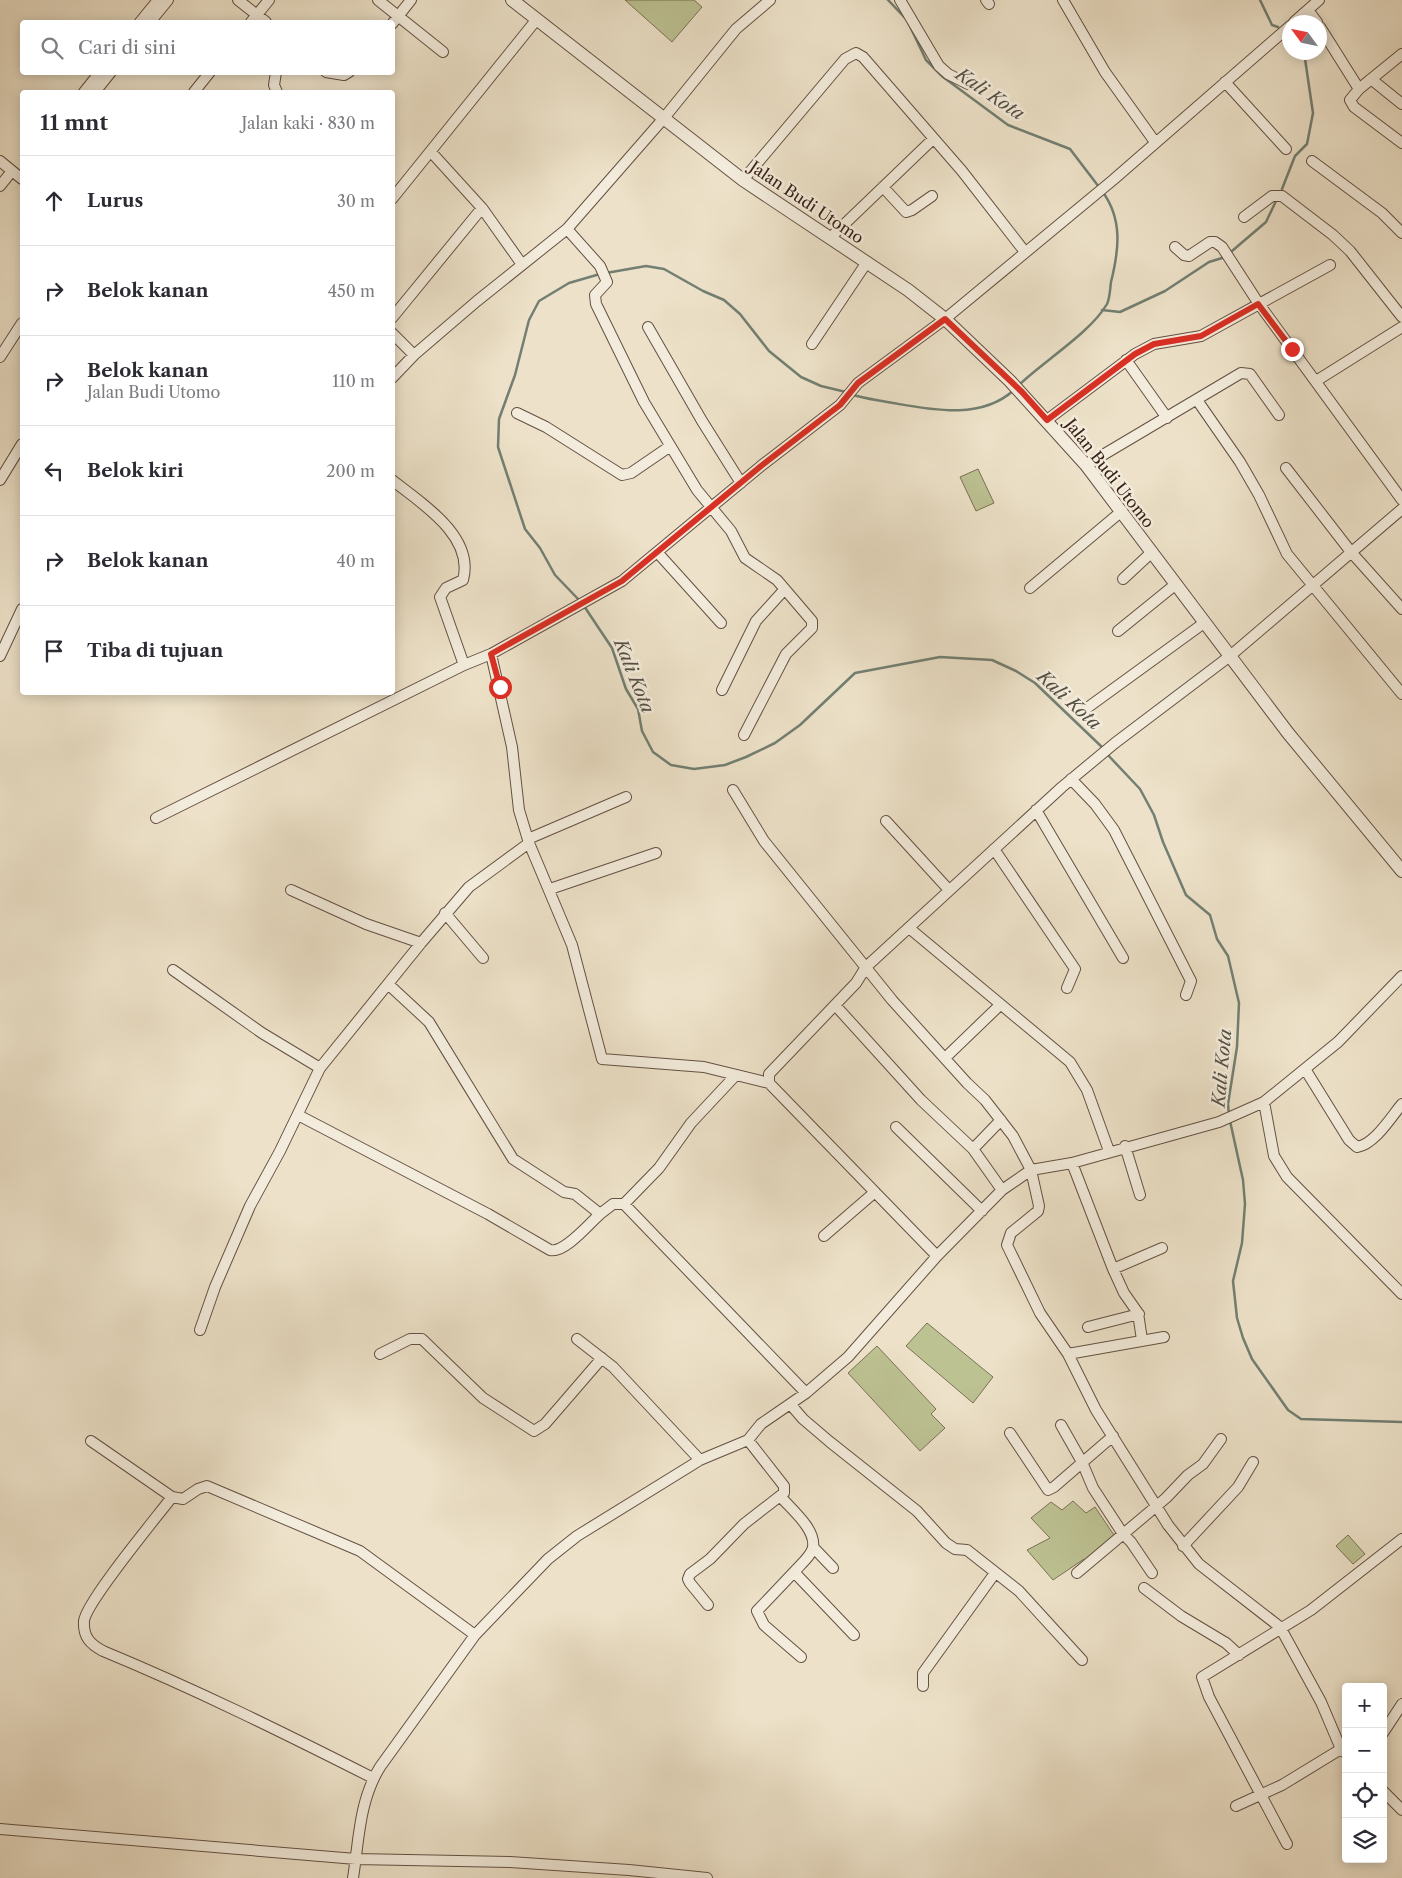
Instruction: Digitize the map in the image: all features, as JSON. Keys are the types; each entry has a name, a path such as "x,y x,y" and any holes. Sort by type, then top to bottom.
{"street":[{"path":"142,20 158,0"},
{"path":"152,20 168,0"},
{"path":"238,0 254,18 269,0"},
{"path":"378,0 396,20 443,52"},
{"path":"396,20 411,0"},
{"name":"Jalan Budi Utomo","path":"512,0 743,180 868,262 945,319 1022,392 1086,465 1288,733 1402,871"},
{"path":"395,375 414,355 521,264 567,229 664,118 736,29 770,0"},
{"path":"900,0 939,66 948,74 968,84"},
{"path":"1063,0 1106,72 1155,142"},
{"path":"1302,15 1319,0"},
{"path":"1308,10 1311,15"},
{"path":"395,196 432,153 537,20"},
{"path":"156,818 464,665 491,654 622,581 741,483 845,401 855,386 945,319 1113,180 1282,33"},
{"path":"1327,38 1360,89"},
{"path":"743,180 850,54 856,53 863,58 933,138 1025,252"},
{"path":"1400,58 1360,89 1350,100 1351,105 1402,143"},
{"path":"86,90 98,75"},
{"path":"97,90 109,75"},
{"path":"196,90 208,75"},
{"path":"276,75 274,85 276,90"},
{"path":"1372,79 1402,104"},
{"path":"1225,82 1286,149"},
{"path":"830,238 933,138"},
{"path":"432,153 482,208 521,264"},
{"path":"0,161 19,174 0,186"},
{"path":"1312,161 1382,213 1402,233"},
{"path":"883,187 906,212 932,196"},
{"path":"1244,217 1272,196 1282,196 1333,235 1350,251 1402,317"},
{"path":"395,314 482,208"},
{"path":"567,229 600,266 606,279 606,285 595,295 596,304 644,402 669,446 711,509 735,536 745,558 768,573 812,621 812,628 786,654 744,735"},
{"path":"1175,247 1184,255 1189,256 1210,242 1217,243 1242,275 1258,304 1402,500"},
{"path":"812,344 868,262"},
{"path":"1047,420 1126,360 1154,344 1201,336 1330,265"},
{"path":"0,357 20,326"},
{"path":"648,327 702,421 741,483"},
{"path":"1316,381 1402,328"},
{"path":"395,336 414,355"},
{"path":"1126,360 1167,418"},
{"path":"1086,465 1240,374 1250,374 1279,415"},
{"path":"1196,400 1240,462 1259,495 1286,554 1402,694"},
{"path":"517,413 546,428 622,475 631,473 669,446"},
{"path":"0,480 20,447"},
{"path":"1286,468 1351,552 1402,609"},
{"path":"395,483 449,530 462,551 465,563 463,580 446,588 440,597 464,665"},
{"path":"937,1256 769,1083 767,1077 771,1070 856,983 866,967 1036,810 1096,758 1230,656 1402,509"},
{"path":"1030,588 1122,511"},
{"path":"657,552 721,623"},
{"path":"1122,579 1152,552"},
{"path":"1118,631 1176,584"},
{"path":"722,690 756,621 784,590"},
{"path":"0,656 20,613"},
{"path":"1087,708 1204,623"},
{"path":"491,654 512,747 519,810 529,841 572,945 602,1059 704,1067 769,1083"},
{"path":"1071,780 1095,804 1114,830 1158,919 1187,971 1191,981 1186,994"},
{"path":"733,790 764,840 866,967 919,1032 985,1100 1012,1136 1031,1170 1039,1206 1038,1211 1011,1233 1007,1245 1040,1313 1068,1354 1096,1410 1149,1497 1183,1546 1199,1564 1280,1627 1321,1702 1342,1747"},
{"path":"200,1330 250,1206 298,1115 320,1068 421,942 469,887 529,841 626,798"},
{"path":"1036,810 1123,958"},
{"path":"886,821 949,890"},
{"path":"994,848 1075,969 1067,988"},
{"path":"550,889 656,853"},
{"path":"291,890 366,924 421,942"},
{"path":"445,913 483,958"},
{"path":"909,928 1070,1062 1087,1090 1108,1151"},
{"path":"173,970 262,1032 320,1068"},
{"path":"352,1878 361,1817 373,1778 409,1724 475,1635 563,1545 700,1460 748,1440 761,1424 791,1405 860,1345 937,1256 1002,1190 1031,1170 1072,1163 1125,1146 1219,1122 1264,1102 1338,1042 1402,976"},
{"path":"388,984 429,1022 513,1160 564,1192 575,1194 600,1214"},
{"path":"835,1005 921,1100 973,1148 1002,1190"},
{"path":"945,1058 1000,1005"},
{"path":"1305,1069 1349,1140 1357,1147 1363,1146 1372,1138 1402,1104"},
{"path":"298,1115 488,1214 550,1250 559,1251 600,1214 614,1204 624,1204 659,1168 692,1123 735,1076"},
{"path":"1264,1102 1274,1156 1283,1172 1402,1294"},
{"path":"973,1148 1001,1120"},
{"path":"896,1127 982,1211"},
{"path":"1125,1146 1140,1195"},
{"path":"1072,1163 1113,1269 1124,1293 1139,1314 1142,1340"},
{"path":"824,1236 875,1192"},
{"path":"624,1204 806,1393"},
{"path":"1113,1269 1162,1248"},
{"path":"1088,1327 1139,1314"},
{"path":"1068,1354 1142,1340 1164,1338"},
{"path":"380,1354 410,1339 422,1339 489,1402 534,1431 545,1424 602,1358"},
{"path":"577,1339 613,1366 700,1460"},
{"path":"791,1405 810,1424 916,1511 946,1543 955,1549 967,1550 1020,1591 1082,1660"},
{"path":"1062,1425 1094,1488 1123,1534 1135,1547 1152,1574"},
{"path":"1010,1433 1048,1490 1054,1488 1113,1436"},
{"path":"1077,1573 1203,1464 1221,1439"},
{"path":"708,1606 690,1583 688,1579 690,1574 710,1559 744,1524 784,1492 784,1486 748,1440"},
{"path":"91,1441 172,1497 184,1499 198,1489 208,1486 360,1551 475,1635"},
{"path":"1183,1546 1238,1487 1253,1462"},
{"path":"780,1496 812,1535 813,1547 833,1568"},
{"path":"172,1497 94,1600 84,1619 86,1637 92,1645 103,1651 174,1680 255,1718 373,1778"},
{"path":"1287,1844 1209,1697 1202,1677 1280,1627 1311,1610 1402,1539"},
{"path":"801,1657 764,1625 757,1611 794,1572 813,1547"},
{"path":"794,1572 854,1635"},
{"path":"922,1686 923,1673 995,1573"},
{"path":"1144,1588 1181,1616 1226,1643 1239,1655"},
{"path":"1386,1728 1402,1704"},
{"path":"1236,1806 1261,1795 1342,1752"},
{"path":"1387,1795 1402,1810"},
{"path":"0,1829 356,1859 510,1862 629,1870 707,1878"}],"green space":[{"path":"625,0 694,0 702,7 672,42"},
{"path":"978,469 994,503 976,511 960,477"},
{"path":"927,1323 993,1377 973,1403 906,1346"},
{"path":"877,1346 936,1409 931,1414 945,1428 920,1451 848,1373"},
{"path":"1073,1501 1086,1513 1095,1507 1116,1538 1089,1564 1084,1559 1053,1580 1027,1550 1050,1538 1031,1518 1051,1502 1062,1510"},
{"path":"1348,1535 1365,1554 1353,1564 1336,1546"}],"waterway":[{"name":"Kali Kota","path":"888,0 907,20 926,60 943,77 1008,125 1070,149 1099,187"},
{"path":"1260,0 1272,25 1278,27"},
{"path":"1282,189 1295,156 1307,144 1313,113 1305,60"},
{"name":"Kali Kota","path":"1020,384 1079,336 1100,315 1107,304 1116,258 1117,235 1113,213 1102,191"},
{"path":"1232,251 1266,222 1276,201"},
{"path":"1102,310 1120,312 1165,291 1209,262 1222,258"},
{"name":"Kali Kota","path":"606,273 646,266 664,269 703,291 724,300 740,314 769,351 801,377 821,386 846,392"},
{"name":"Kali Kota","path":"581,602 555,575 540,548 525,529 498,447 499,419 515,375 529,320 539,301 569,283 600,274"},
{"name":"Kali Kota","path":"851,394 908,406 956,410 987,406 1014,390"},
{"name":"Kali Kota","path":"584,606 612,648 626,689 638,709 642,731 653,752 671,765 694,769 725,765 746,757 775,743 800,725 855,673 940,657 992,660 1016,671 1035,683 1104,749"},
{"name":"Kali Kota","path":"1107,754 1140,789 1154,815 1163,842 1186,895 1210,915 1217,939 1228,956 1239,1003 1237,1047 1228,1104 1229,1115"},
{"name":"Kali Kota","path":"1230,1121 1243,1180 1245,1204 1242,1243 1233,1281 1237,1318 1252,1359 1288,1410 1301,1419 1402,1422"}],"route":[{"path":"500,687 491,654 622,581 761,466 845,401 858,383 945,319 1022,392 1047,420 1135,354 1154,344 1201,336 1258,304 1292,349"}]}
